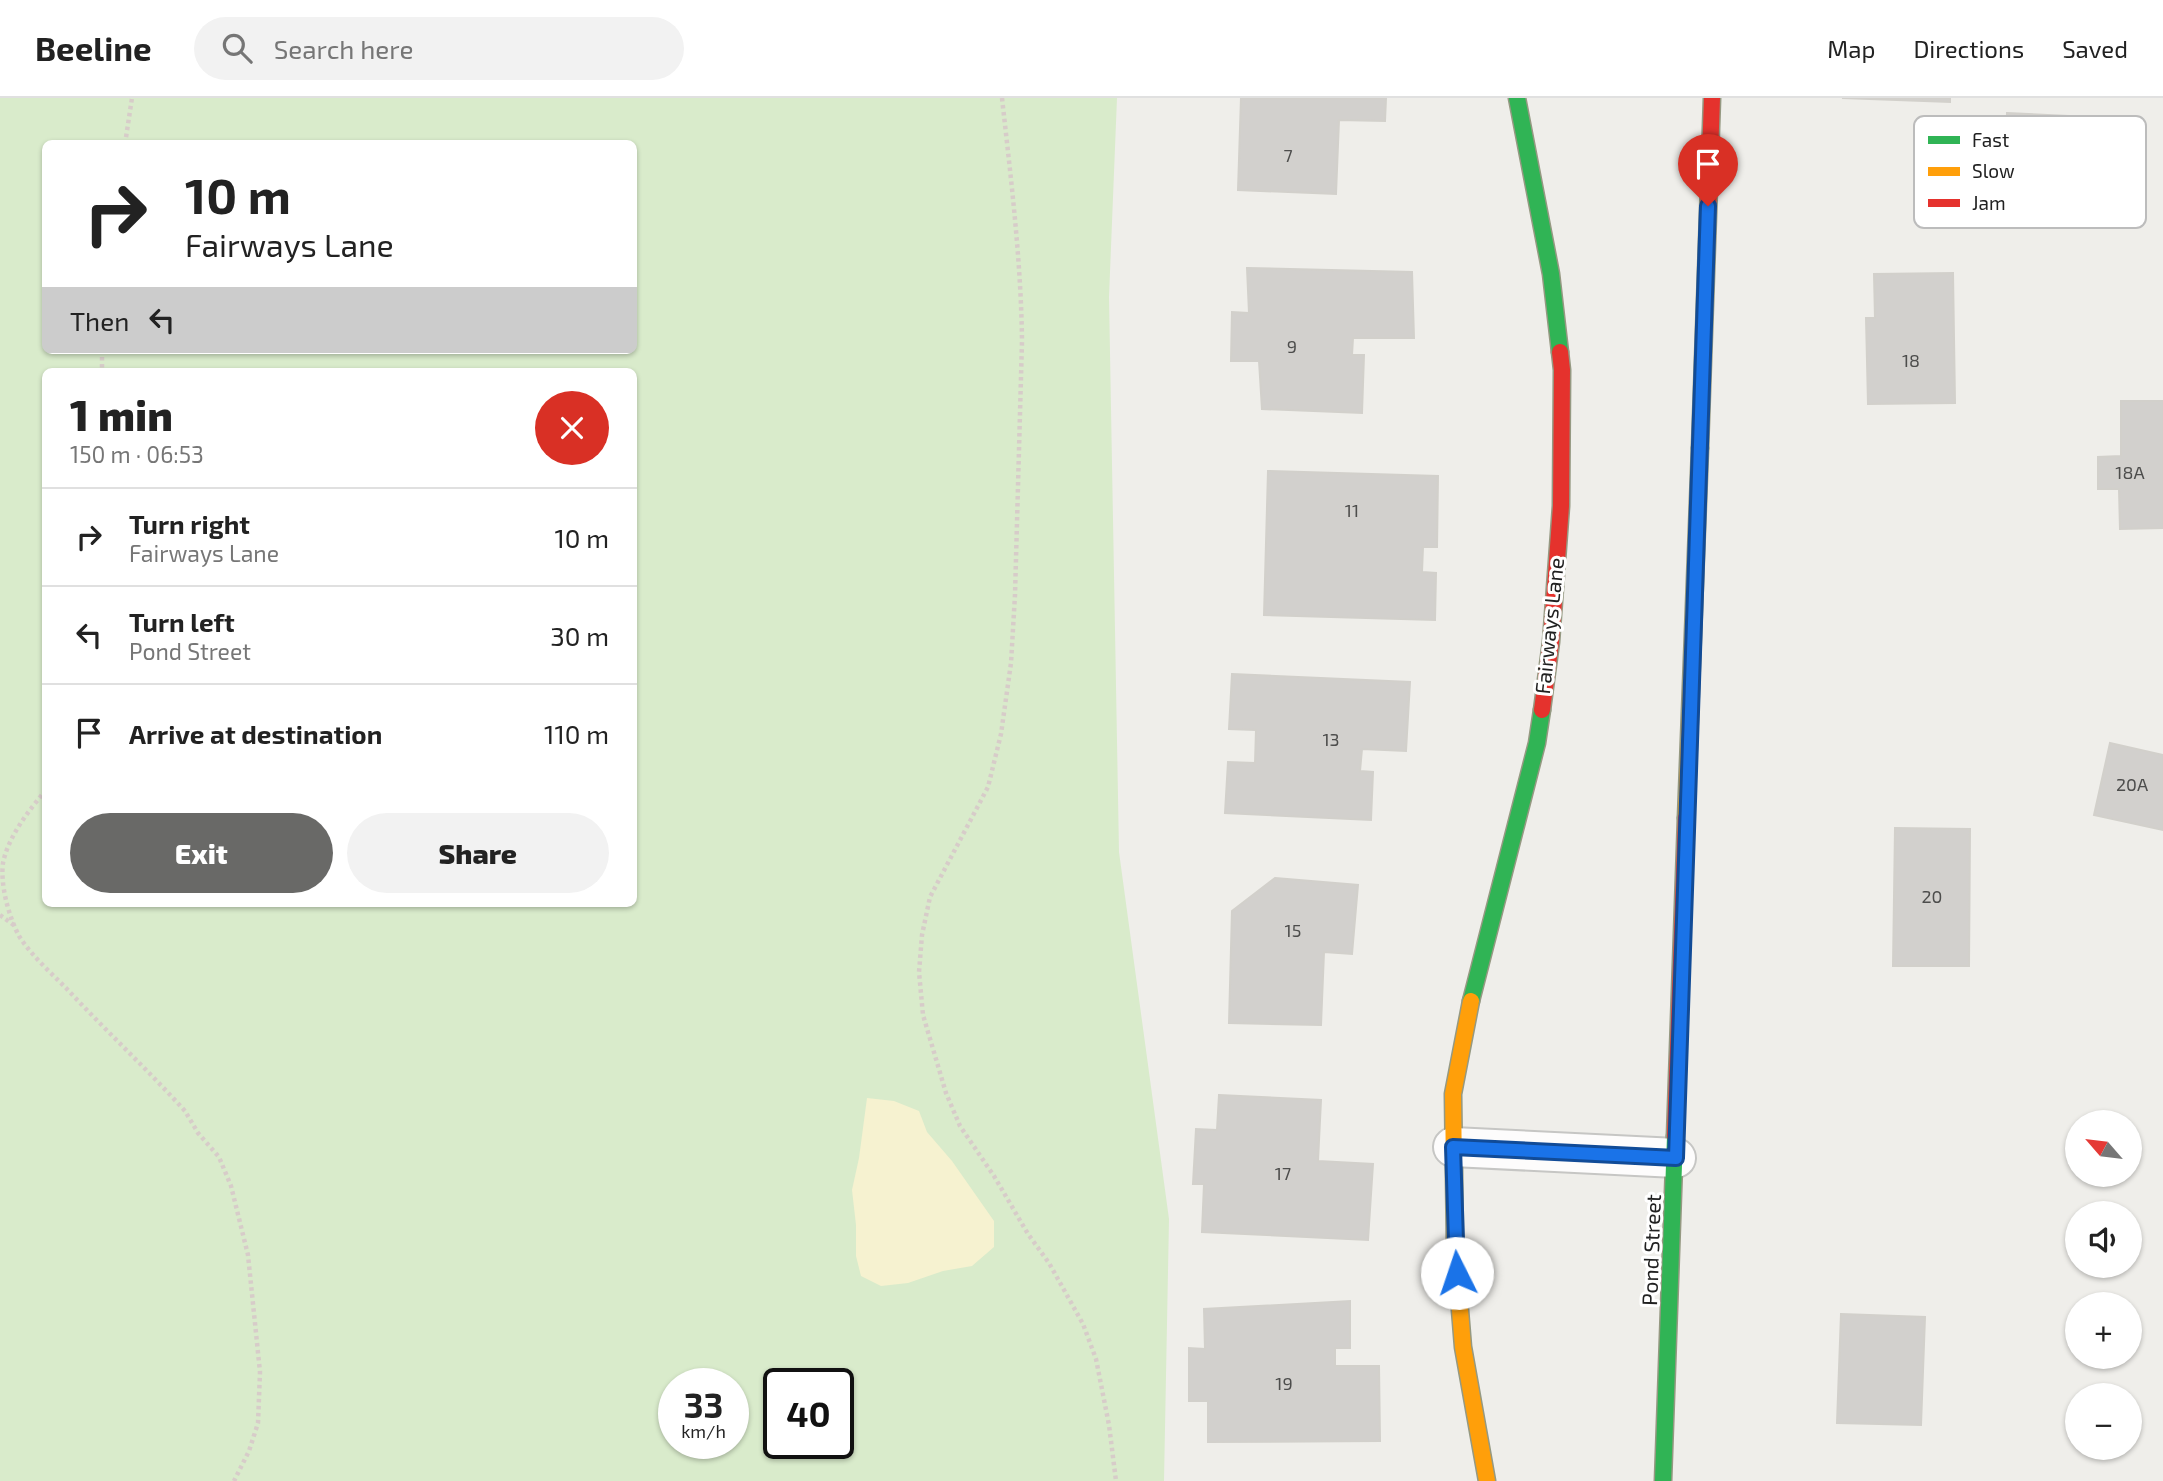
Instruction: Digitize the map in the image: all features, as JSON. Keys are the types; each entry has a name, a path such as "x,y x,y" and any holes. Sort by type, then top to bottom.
{"street":[{"name":"Fairways Lane","path":"1487,1481 1463,1347 1455,1249 1454,1094 1465,1023 1537,743 1551,642 1561,506 1562,370 1551,274 1517,98"},
{"name":"Pond Street","path":"1663,1481 1712,98"},
{"path":"1453,1147 1676,1158"}],"path":[{"path":"126,140 132,98"},
{"path":"1002,98 1013,192 1022,314 1016,568 1010,663 997,759 988,787 930,897 922,935 919,972 923,1015 946,1093 960,1126 1049,1263 1083,1324 1096,1359 1109,1425 1116,1481"},
{"path":"42,794 33,804 16,834 2,865 4,891 20,938 185,1111 198,1133 219,1157 231,1186 248,1255 260,1372 258,1423 234,1481"},
{"path":"0,915 15,927"}],"green space":[{"path":"0,98 1117,98 1109,297 1119,852 1169,1219 1164,1481 0,1481"}],"sand":[{"path":"867,1098 894,1101 919,1111 927,1132 952,1161 994,1221 994,1247 972,1266 943,1271 908,1283 881,1286 861,1276 856,1256 852,1190"}],"building":[{"path":"1241,98 1386,98 1385,121 1339,120 1336,194 1238,190"},
{"path":"1842,98 1950,98 1950,102"},
{"path":"2007,113 2068,116 2007,116"},
{"path":"1247,268 1412,272 1414,338 1353,338 1352,355 1364,355 1362,413 1262,409 1259,361 1231,361 1232,312 1249,313"},
{"path":"1953,273 1955,403 1868,404 1866,318 1875,318 1874,274"},
{"path":"2121,401 2163,401 2163,528 2120,529 2119,489 2098,489 2098,457 2121,456"},
{"path":"1268,471 1438,476 1437,547 1423,547 1422,572 1436,573 1435,620 1264,615"},
{"path":"1232,674 1410,682 1406,751 1362,749 1360,771 1373,772 1371,820 1225,813 1228,762 1255,763 1256,730 1229,729"},
{"path":"2110,743 2163,755 2163,830 2094,815"},
{"path":"1895,828 1970,829 1969,966 1893,966"},
{"path":"1275,878 1358,885 1352,954 1324,952 1321,1025 1229,1023 1232,911"},
{"path":"1219,1095 1321,1100 1318,1161 1373,1164 1368,1240 1202,1232 1204,1184 1193,1184 1196,1129 1217,1130"},
{"path":"1350,1301 1350,1348 1335,1348 1335,1366 1379,1366 1380,1441 1208,1442 1208,1401 1189,1401 1189,1348 1205,1349 1204,1309"},
{"path":"1841,1314 1925,1317 1921,1425 1837,1423"}],"traffic: fast":[{"path":"1517,98 1551,274 1560,352"},
{"path":"1471,1001 1537,743 1542,710"},
{"path":"1663,1481 1675,1136"}],"traffic: slow":[{"path":"1686,818 1700,448"},
{"path":"1471,1001 1453,1094 1455,1249 1463,1347 1487,1481"}],"traffic: jam":[{"path":"1700,448 1712,98"},
{"path":"1542,710 1551,642 1561,506 1560,352"},
{"path":"1675,1136 1686,818"}],"route":[{"path":"1457,1273 1453,1147 1676,1158 1708,206"}]}
